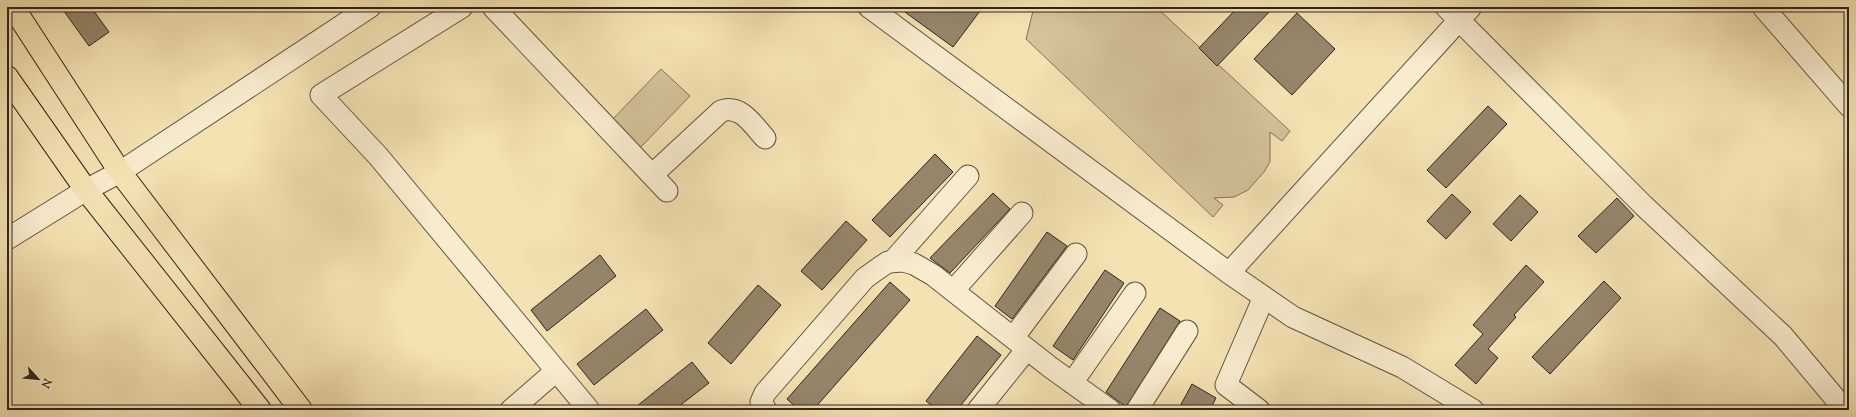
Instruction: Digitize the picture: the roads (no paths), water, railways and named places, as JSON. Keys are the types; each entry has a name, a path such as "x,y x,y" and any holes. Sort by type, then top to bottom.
{"main road":[{"path":"13,7 120,172 301,410"},
{"path":"7,77 86,190 260,410"}],"street":[{"path":"7,239 86,190 120,172 370,7"},
{"path":"462,7 321,95 378,156 589,410"},
{"path":"493,7 668,191"},
{"path":"869,7 1229,273 1293,317 1402,367 1473,410"},
{"path":"1763,7 1845,94"},
{"path":"1229,273 1459,11 1644,206 1783,336 1845,410"},
{"path":"652,175 721,111 728,109 736,110 744,116 765,138"},
{"path":"892,262 968,176"},
{"path":"953,291 1022,212"},
{"path":"978,410 1076,254"},
{"path":"766,410 761,402 765,393 865,278 879,268 892,262 902,261 914,264 933,275 1020,344 1110,410"},
{"path":"1072,383 1135,293"},
{"path":"1259,410 1226,385 1264,297"},
{"path":"1137,410 1187,331"},
{"path":"511,410 556,371"}]}
